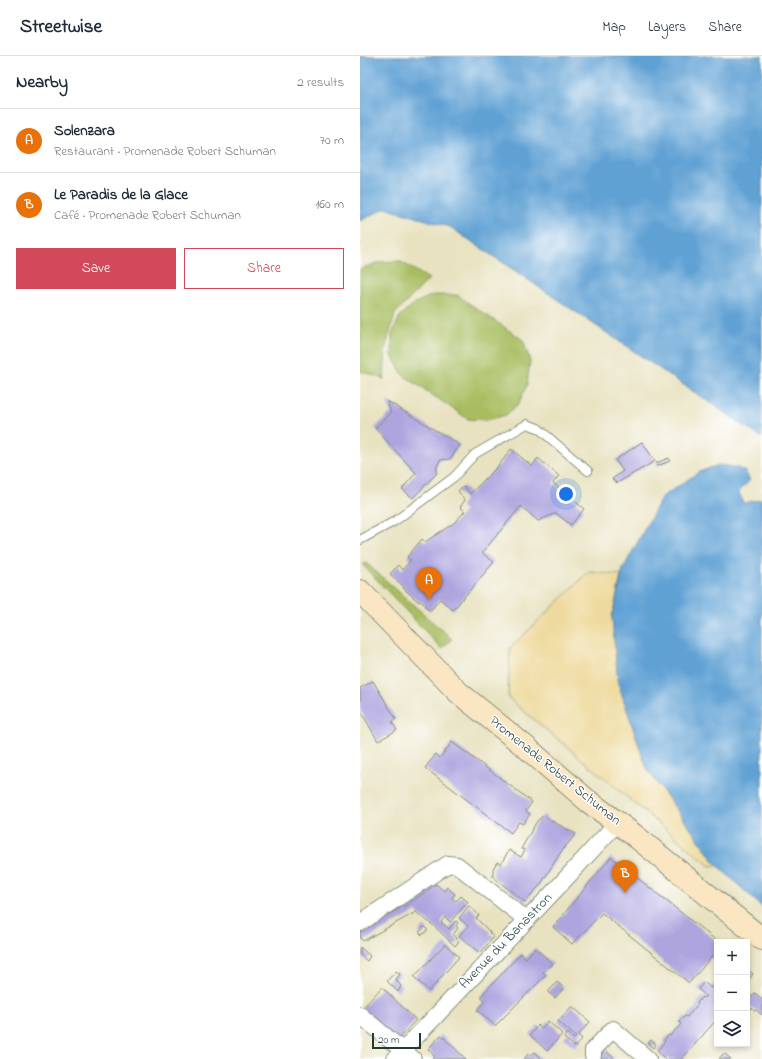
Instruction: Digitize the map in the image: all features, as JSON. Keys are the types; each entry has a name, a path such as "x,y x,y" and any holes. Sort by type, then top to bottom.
{"main road":[{"name":"Promenade Robert Schuman","path":"360,591 458,692 588,800 634,835 762,939"}],"street":[{"name":"Avenue du Banastron","path":"403,1056 617,823"},
{"path":"360,923 448,864 457,865 527,920"},
{"path":"360,1015 403,1056"},
{"path":"593,1056 593,1050 613,1029 648,1059"}],"lane":[{"path":"360,540 395,521 442,486 454,477 475,454 527,424 538,428 588,471"}],"green space":[{"path":"400,261 429,279 395,314 386,346 384,379 360,371 360,269 380,262"},
{"path":"433,295 457,295 523,340 530,361 527,385 519,403 506,415 487,420 468,419 403,375 392,356 392,334 400,316 415,303"},
{"path":"366,563 452,639 442,649 363,565"}],"sand":[{"path":"589,572 621,575 612,617 618,683 647,769 717,865 710,866 508,698 510,648"}],"water":[{"path":"360,56 762,56 762,438 450,227 385,208 360,221"},
{"path":"718,465 736,467 745,471 750,480 739,492 743,503 762,499 762,907 717,865 647,769 618,683 612,617 623,569 662,497 699,472"}],"building":[{"path":"387,401 460,445 450,459 440,460 437,466 437,473 413,498 402,489 416,473 375,428 391,413"},
{"path":"642,442 655,461 617,483 612,479 623,471 615,460"},
{"path":"511,449 532,466 538,458 559,476 553,483 584,509 571,525 556,513 538,521 521,506 482,553 494,562 453,610 440,599 430,611 424,606 425,605 420,601 419,602 403,588 404,587 390,574 398,565 402,570 411,560 407,557 422,539 425,542 454,523 465,511 460,507 465,500 458,491 464,486 470,494 499,465"},
{"path":"669,458 670,461 657,466 656,463"},
{"path":"373,681 396,719 392,722 397,730 378,741 360,710 360,688"},
{"path":"452,742 532,802 526,811 530,814 523,824 519,822 511,833 425,768 436,754 440,758"},
{"path":"544,815 550,820 576,834 560,853 541,884 525,902 493,877 493,869 497,862 501,864 509,850 521,857 525,850 521,849 537,821"},
{"path":"611,857 714,939 714,954 689,983 602,913 572,944 553,927"},
{"path":"436,884 444,891 447,887 455,894 452,898 456,901 461,896 468,902 450,922 445,917 441,922 449,929 456,921 458,923 456,926 458,928 453,935 459,941 455,946 434,926 416,912 363,941 360,938 360,929 407,905"},
{"path":"469,906 479,915 476,918 494,937 480,953 459,936 468,926 459,918"},
{"path":"424,927 428,930 422,935 419,932"},
{"path":"445,944 459,957 429,991 414,977"},
{"path":"360,947 370,956 367,961 360,955"},
{"path":"535,948 553,964 543,972 546,975 495,1026 477,1010 484,1002 481,996 521,953 526,958"},
{"path":"396,971 400,974 396,980 401,986 398,992 387,981"},
{"path":"557,982 564,988 555,998 548,992"},
{"path":"704,982 711,988 714,984 714,1022 682,1059 665,1059 657,1051 665,1041 664,1040 681,1024 679,1022 685,1016 687,1017 702,997 703,998 706,996 698,989"},
{"path":"382,987 416,1020 396,1042 362,1009"},
{"path":"755,993 762,999 762,1015 750,1007 750,999"},
{"path":"572,1006 590,1022 578,1035 582,1039 575,1047 564,1038 568,1033 574,1039 576,1037 558,1021"},
{"path":"548,1021 562,1034 547,1051 530,1035 538,1025 542,1028"},
{"path":"441,1035 466,1059 433,1059 435,1057 428,1049"},
{"path":"651,1040 656,1044 653,1048 648,1044"},
{"path":"605,1050 615,1059 597,1059"},
{"path":"535,1052 542,1059 524,1059 529,1053 531,1055"},
{"path":"724,1053 731,1059 719,1059"}],"place":[{"name":"Solenzara","path":"429,600"},
{"name":"Le Paradis de la Glace","path":"625,893"}]}
